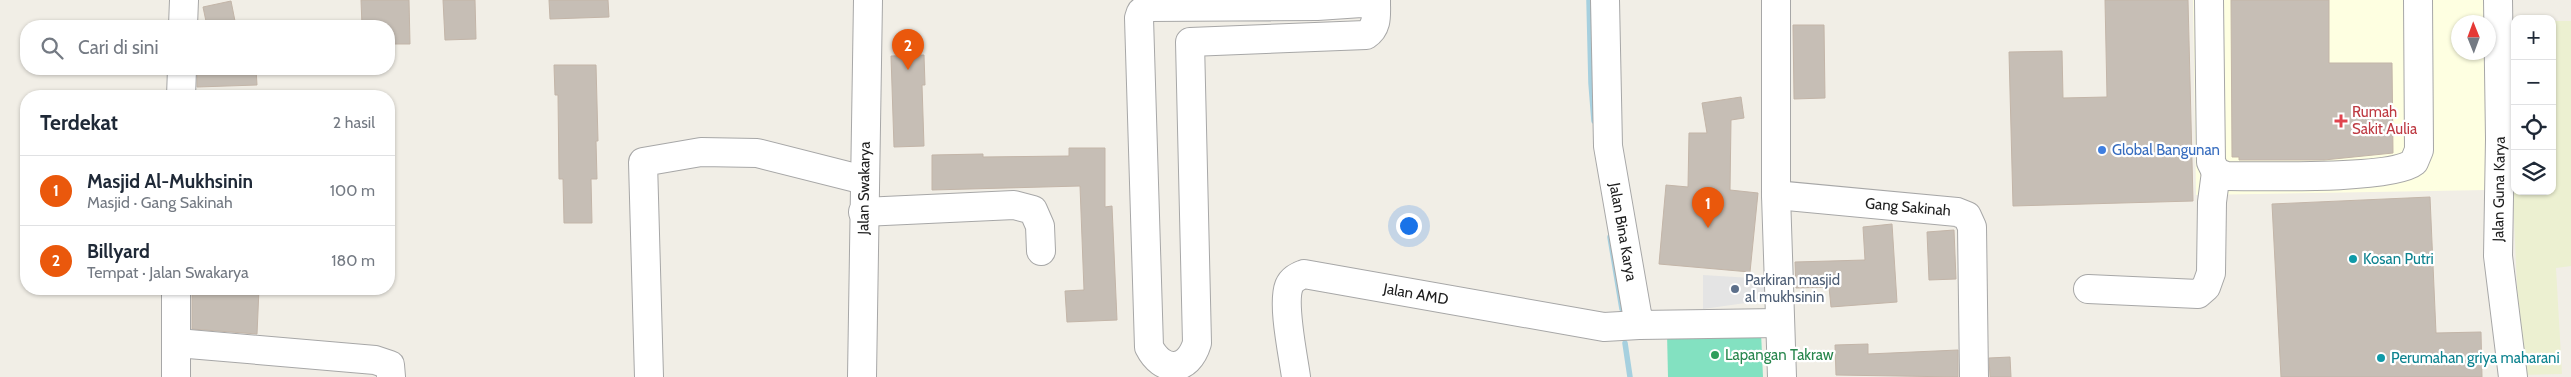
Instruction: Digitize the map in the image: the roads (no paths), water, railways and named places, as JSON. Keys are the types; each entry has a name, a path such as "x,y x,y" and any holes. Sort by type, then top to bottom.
{"street":[{"path":"183,20 184,0"},
{"name":"Jalan Swakarya","path":"862,377 863,212 868,0"},
{"name":"Jalan Bina Karya","path":"1605,0 1608,146 1639,325"},
{"path":"1776,0 1776,195 1782,377"},
{"path":"2088,289 2198,294 2206,286 2210,273 2212,202 2216,172 2212,162 2210,0"},
{"path":"2216,172 2226,176 2357,174 2404,168 2414,162 2418,150 2418,0"},
{"name":"Jalan Guna Karya","path":"2498,0 2500,139 2498,256 2514,377"},
{"path":"1188,7 1197,344 1188,363 1178,366 1167,364 1155,358 1149,346 1139,18 1141,12 1149,7 1317,6 1376,1 1376,23 1373,31 1366,35 1190,42"},
{"path":"181,90 182,75"},
{"path":"649,377 643,162 701,152 757,153 864,180"},
{"name":"Gang Sakinah","path":"1776,195 1957,212 1967,216 1972,227 1974,377"},
{"path":"863,212 1014,205 1033,210 1040,226 1041,252"},
{"name":"Jalan AMD","path":"1296,377 1286,298 1289,284 1295,277 1304,274 1604,327 1639,325"},
{"path":"176,295 176,377"},
{"path":"1639,325 1779,323"},
{"path":"176,343 375,360 390,365 391,377"}],"waterway":[{"path":"1589,0 1594,121"},
{"path":"1610,237 1622,309"},
{"path":"1625,343 1630,377"}],"place":[{"name":"Billyard","path":"908,70"},
{"name":"Rumah Sakit Aulia","path":"2341,121"},
{"name":"Global Bangunan","path":"2102,150"},
{"name":"Masjid Al-Mukhsinin","path":"1708,228"},
{"name":"Kosan Putri","path":"2353,259"},
{"name":"Parkiran masjid al mukhsinin","path":"1735,289"},
{"name":"Lapangan Takraw","path":"1715,355"},
{"name":"Perumahan griya maharani","path":"2381,358"}]}
